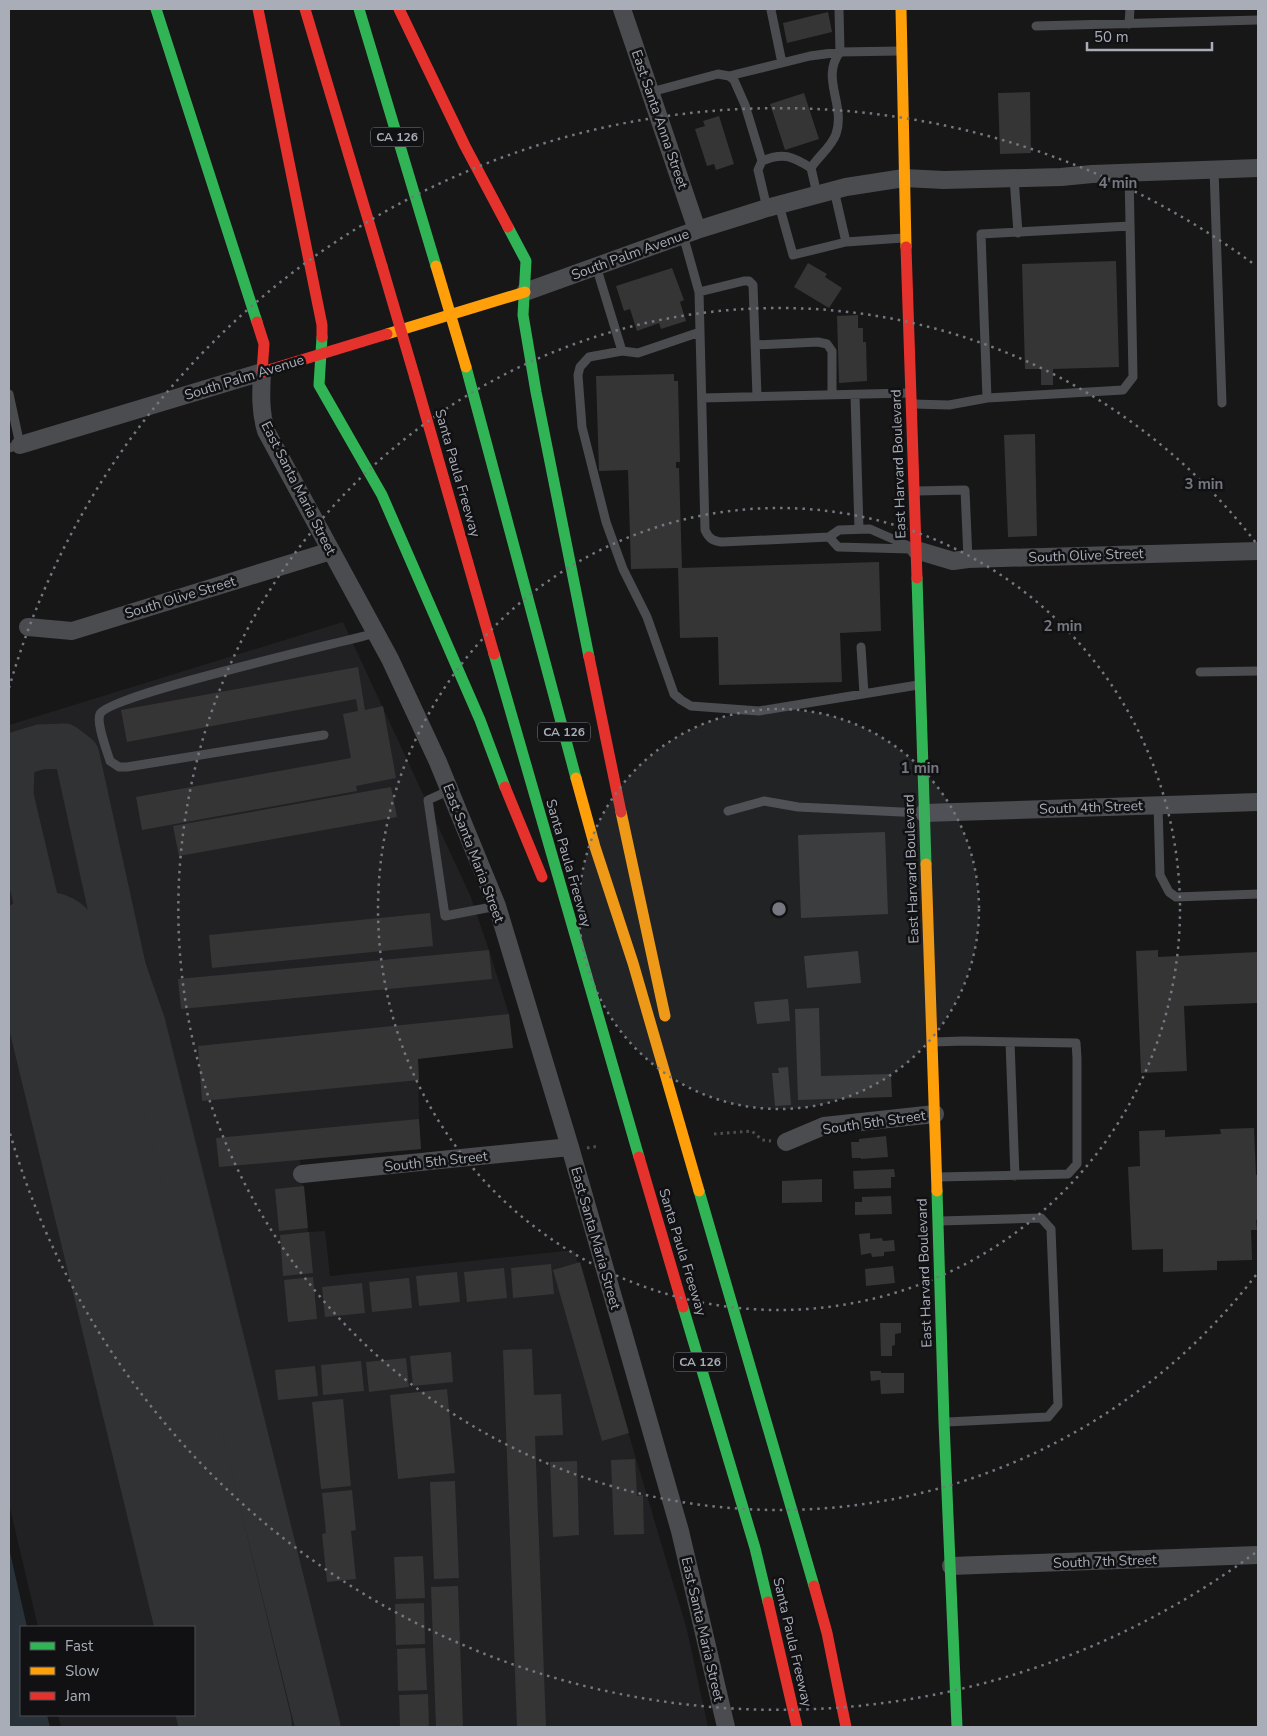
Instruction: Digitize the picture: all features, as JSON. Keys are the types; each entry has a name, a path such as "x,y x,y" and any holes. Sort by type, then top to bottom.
{"main road":[{"name":"East Santa Maria Street","path":"156,9 264,344 262,372"},
{"path":"258,9 322,325 319,385 382,494 480,720 546,888"},
{"name":"Santa Paula Freeway","path":"305,9 415,378 592,999 755,1548 797,1727"},
{"name":"CA 126","path":"359,9 466,367 595,847 633,963 672,1095 827,1633 846,1727"},
{"path":"399,9 465,146 526,261 523,315 538,402 611,768 668,1028"},
{"name":"East Harvard Boulevard","path":"901,9 904,178 937,1222 957,1727"},
{"name":"South Palm Avenue","path":"262,372 525,292"},
{"path":"558,915 592,999"},
{"path":"670,1046 672,1095"}],"street":[{"name":"East Santa Anna Street","path":"622,9 650,92 690,232"},
{"name":"South Palm Avenue","path":"525,292 690,232 773,206 826,192 904,178 944,180 1258,168"},
{"name":"South Palm Avenue","path":"14,447 262,372"},
{"name":"East Santa Maria Street","path":"262,372 261,406 266,431 398,676 450,790 497,906 570,1147 680,1531 726,1727"},
{"name":"South Olive Street","path":"916,550 953,561 1258,550"},
{"name":"South Olive Street","path":"28,627 72,631 331,551"},
{"name":"South 4th Street","path":"924,813 1258,802"},
{"name":"South 5th Street","path":"786,1142 824,1126 934,1114"},
{"name":"South 5th Street","path":"302,1174 570,1147"},
{"name":"South 7th Street","path":"951,1566 1258,1556"}],"lane":[{"path":"772,9 782,63"},
{"path":"811,168 829,147 836,134 838,120 837,104 831,74 834,60 840,52 839,9"},
{"path":"1129,24 1130,9"},
{"path":"1036,26 1258,20"},
{"path":"650,92 718,74 729,76 810,56 840,52 902,51"},
{"path":"729,76 734,80 745,105 762,161 758,170 793,255 846,242 906,237"},
{"path":"762,161 780,155 800,161 811,168 826,192 846,242"},
{"path":"1214,169 1222,403"},
{"path":"702,398 855,395 911,399 949,405 987,398 1123,390 1133,377 1130,172"},
{"path":"1014,178 1018,233"},
{"path":"987,398 981,234 1130,226"},
{"path":"690,232 699,292 705,530 708,537 714,541 722,542 830,537 839,530 870,529 916,550"},
{"path":"596,266 622,351"},
{"path":"699,292 744,281 753,285 757,396"},
{"path":"700,332 638,353 622,351 589,357 580,366 578,375 582,427 606,522 622,569 647,617 674,694 691,706 759,711 920,685"},
{"path":"755,345 818,342 827,344 832,351 832,395"},
{"path":"9,394 14,447"},
{"path":"855,395 859,529"},
{"path":"914,491 965,490 968,559"},
{"path":"830,537 838,547 916,550"},
{"path":"324,734 127,767 119,766 110,761 99,718 102,711 117,703 194,678 376,633"},
{"path":"861,647 864,694"},
{"path":"1200,672 1258,671"},
{"path":"450,790 428,800 445,916 497,906"},
{"path":"728,811 764,802 798,807 924,813"},
{"path":"1158,805 1160,875 1168,892 1176,897 1258,894"},
{"path":"932,1042 1076,1043 1077,1058 1077,1164 1068,1174 936,1176"},
{"path":"1010,1042 1015,1176"},
{"path":"937,1222 1041,1218 1051,1229 1058,1405 1048,1417 944,1422"}],"path":[{"path":"714,1134 752,1132 762,1140 786,1142"}],"shaded area":[{"path":"343,622 470,895 509,1014 418,1059 421,1149 300,1160 308,1232 325,1231 330,1276 574,1250 687,1630 708,1727 61,1727 58,1716 195,1716 195,1626 38,1626 9,1504 9,725"},
{"path":"9,1548 27,1626 20,1626 20,1716 47,1716 50,1727 9,1727"}],"building":[{"path":"828,12 832,32 787,43 783,23"},
{"path":"1030,92 1031,153 1000,154 998,93"},
{"path":"804,93 819,139 785,150 770,104"},
{"path":"719,116 734,164 716,170 714,164 707,166 695,129 705,126 703,121"},
{"path":"1116,261 1119,367 1053,369 1053,385 1041,385 1041,369 1025,369 1022,264"},
{"path":"808,263 827,274 825,277 842,288 829,308 794,287"},
{"path":"672,268 684,300 680,302 686,321 661,329 659,323 637,331 630,309 624,311 616,286"},
{"path":"858,315 858,328 863,328 863,342 866,342 867,381 839,383 837,316"},
{"path":"674,374 674,381 678,381 680,462 676,462 676,468 679,468 682,568 879,562 881,631 840,633 842,682 719,685 718,637 680,638 678,568 631,569 628,470 599,471 596,376"},
{"path":"1035,434 1037,536 1008,537 1004,435"},
{"path":"358,667 365,710 383,706 396,778 356,786 357,791 142,830 136,797 351,758 343,714 358,711 356,699 127,742 121,710"},
{"path":"391,787 397,817 179,856 173,826"},
{"path":"885,832 888,914 801,918 798,835"},
{"path":"430,913 433,946 212,968 209,935"},
{"path":"489,950 492,979 181,1009 178,979"},
{"path":"1158,950 1158,957 1258,952 1258,1003 1184,1006 1187,1071 1141,1073 1136,951"},
{"path":"858,951 861,983 807,988 804,956"},
{"path":"788,999 790,1021 757,1024 754,1002"},
{"path":"819,1008 821,1076 891,1074 892,1097 798,1100 795,1009"},
{"path":"509,1014 513,1048 418,1059 419,1080 202,1101 198,1046"},
{"path":"788,1067 791,1105 775,1106 772,1073 779,1073 778,1068"},
{"path":"419,1119 421,1149 219,1167 216,1138"},
{"path":"1254,1128 1256,1175 1258,1175 1258,1220 1256,1220 1257,1230 1251,1230 1252,1260 1217,1261 1217,1270 1163,1272 1163,1249 1132,1250 1128,1167 1140,1166 1139,1131 1165,1130 1165,1137 1221,1134 1220,1129"},
{"path":"886,1136 888,1157 852,1158 851,1142 859,1142 859,1139"},
{"path":"894,1169 895,1177 891,1177 891,1188 854,1189 853,1171"},
{"path":"822,1179 822,1202 782,1203 782,1181"},
{"path":"304,1186 308,1228 279,1231 275,1189"},
{"path":"891,1196 892,1214 855,1215 855,1202 862,1202 862,1197"},
{"path":"309,1232 313,1273 283,1276 280,1235"},
{"path":"870,1233 870,1239 894,1240 895,1251 884,1252 884,1256 872,1257 871,1253 861,1255 859,1234"},
{"path":"580,1262 629,1433 602,1441 553,1270"},
{"path":"551,1264 554,1294 513,1298 511,1268"},
{"path":"893,1266 895,1283 866,1286 865,1269"},
{"path":"504,1268 507,1298 467,1302 464,1272"},
{"path":"457,1272 460,1302 419,1306 416,1276"},
{"path":"313,1277 317,1319 288,1322 284,1280"},
{"path":"409,1278 412,1308 372,1312 369,1282"},
{"path":"362,1283 365,1313 325,1317 322,1287"},
{"path":"880,1323 901,1323 901,1333 895,1334 892,1356 881,1356"},
{"path":"532,1349 534,1395 561,1394 563,1435 535,1436 546,1727 517,1727 503,1350"},
{"path":"451,1352 453,1382 413,1386 410,1356"},
{"path":"406,1358 409,1387 369,1392 366,1362"},
{"path":"361,1361 364,1391 323,1395 321,1365"},
{"path":"315,1366 318,1396 278,1400 275,1370"},
{"path":"870,1371 904,1373 904,1393 881,1394 880,1380 871,1381"},
{"path":"447,1389 455,1473 398,1479 390,1395"},
{"path":"343,1399 351,1486 321,1489 312,1402"},
{"path":"635,1459 637,1496 643,1495 644,1534 614,1535 611,1460"},
{"path":"577,1461 579,1535 553,1537 550,1462"},
{"path":"455,1481 459,1578 434,1579 430,1482"},
{"path":"352,1490 356,1530 351,1531 356,1579 327,1582 322,1534 326,1533 322,1493"},
{"path":"423,1556 425,1598 396,1599 394,1557"},
{"path":"458,1586 463,1727 436,1727 431,1587"},
{"path":"424,1603 425,1644 396,1645 395,1604"},
{"path":"425,1648 427,1690 398,1691 397,1649"},
{"path":"428,1694 429,1727 400,1727 399,1695"}],"taxiway":[{"path":"47,948 11,796 12,766 20,753 40,747 64,746 77,756 124,970 143,1024 318,1727"}],"runway":[{"path":"47,948 236,1727"}],"traffic: fast":[{"path":"156,9 257,322"},
{"path":"359,9 436,266"},
{"path":"508,227 526,261 523,315 536,392 589,657"},
{"path":"322,337 319,385 382,495 480,720 505,787"},
{"path":"466,367 576,778"},
{"path":"917,578 926,864"},
{"path":"494,654 639,1157"},
{"path":"699,1191 814,1586"},
{"path":"937,1191 944,1422 957,1727"},
{"path":"683,1307 755,1548 768,1602"}],"traffic: slow":[{"path":"901,9 906,247"},
{"path":"436,266 466,367"},
{"path":"387,334 525,292"},
{"path":"576,778 595,847 633,963 699,1191"},
{"path":"621,812 665,1016"},
{"path":"926,864 937,1191"}],"traffic: jam":[{"path":"258,9 322,325 322,337"},
{"path":"305,9 382,266"},
{"path":"399,9 465,146 508,227"},
{"path":"906,247 917,578"},
{"path":"382,266 415,378"},
{"path":"257,322 264,344 262,372 387,334"},
{"path":"415,378 494,654"},
{"path":"589,657 621,812"},
{"path":"505,787 542,877"},
{"path":"639,1157 683,1307"},
{"path":"814,1586 827,1633 846,1727"},
{"path":"768,1602 797,1727"}]}
